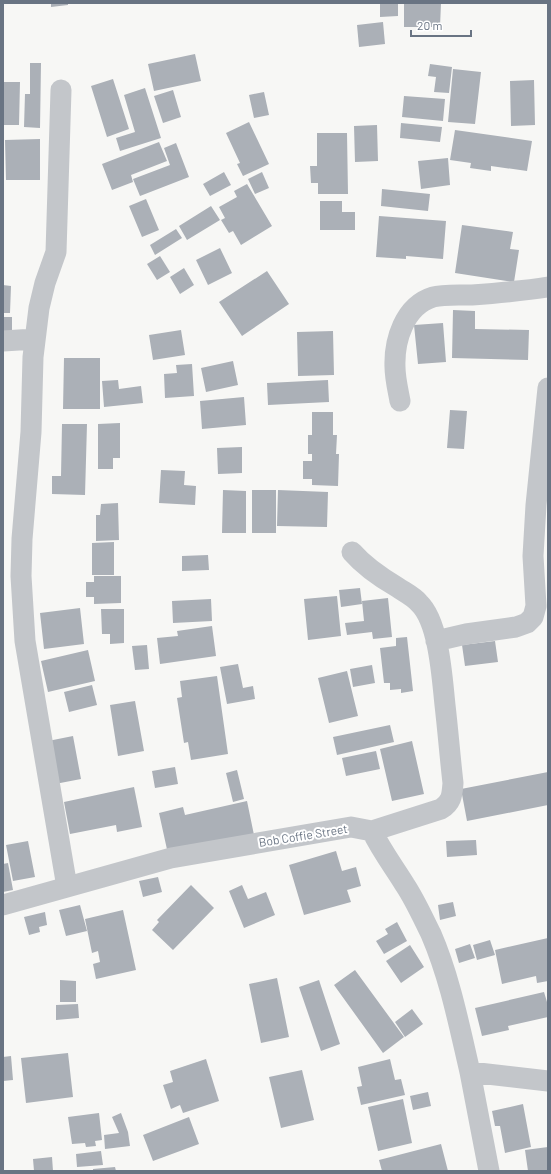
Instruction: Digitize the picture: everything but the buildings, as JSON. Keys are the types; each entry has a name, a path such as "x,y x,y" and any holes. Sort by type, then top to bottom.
{"street":[{"path":"61,90 56,252 45,283 39,308 33,356 31,432 22,539 21,576 25,641 67,888"},
{"path":"400,400 395,368 395,350 401,327 419,303 433,297 516,292 548,287"},
{"path":"3,341 35,339"},
{"path":"436,641 466,634 516,627 527,623 535,612 536,606 533,556 536,504 548,388"},
{"path":"352,552 371,571 420,603 425,610 436,641 453,783 450,802 441,809 372,831 378,844 406,886 430,933 443,966 452,996 470,1072 489,1171"},
{"name":"Bob Coffie Street","path":"3,905 171,858 352,827 372,831"},
{"path":"470,1072 548,1081"}]}
